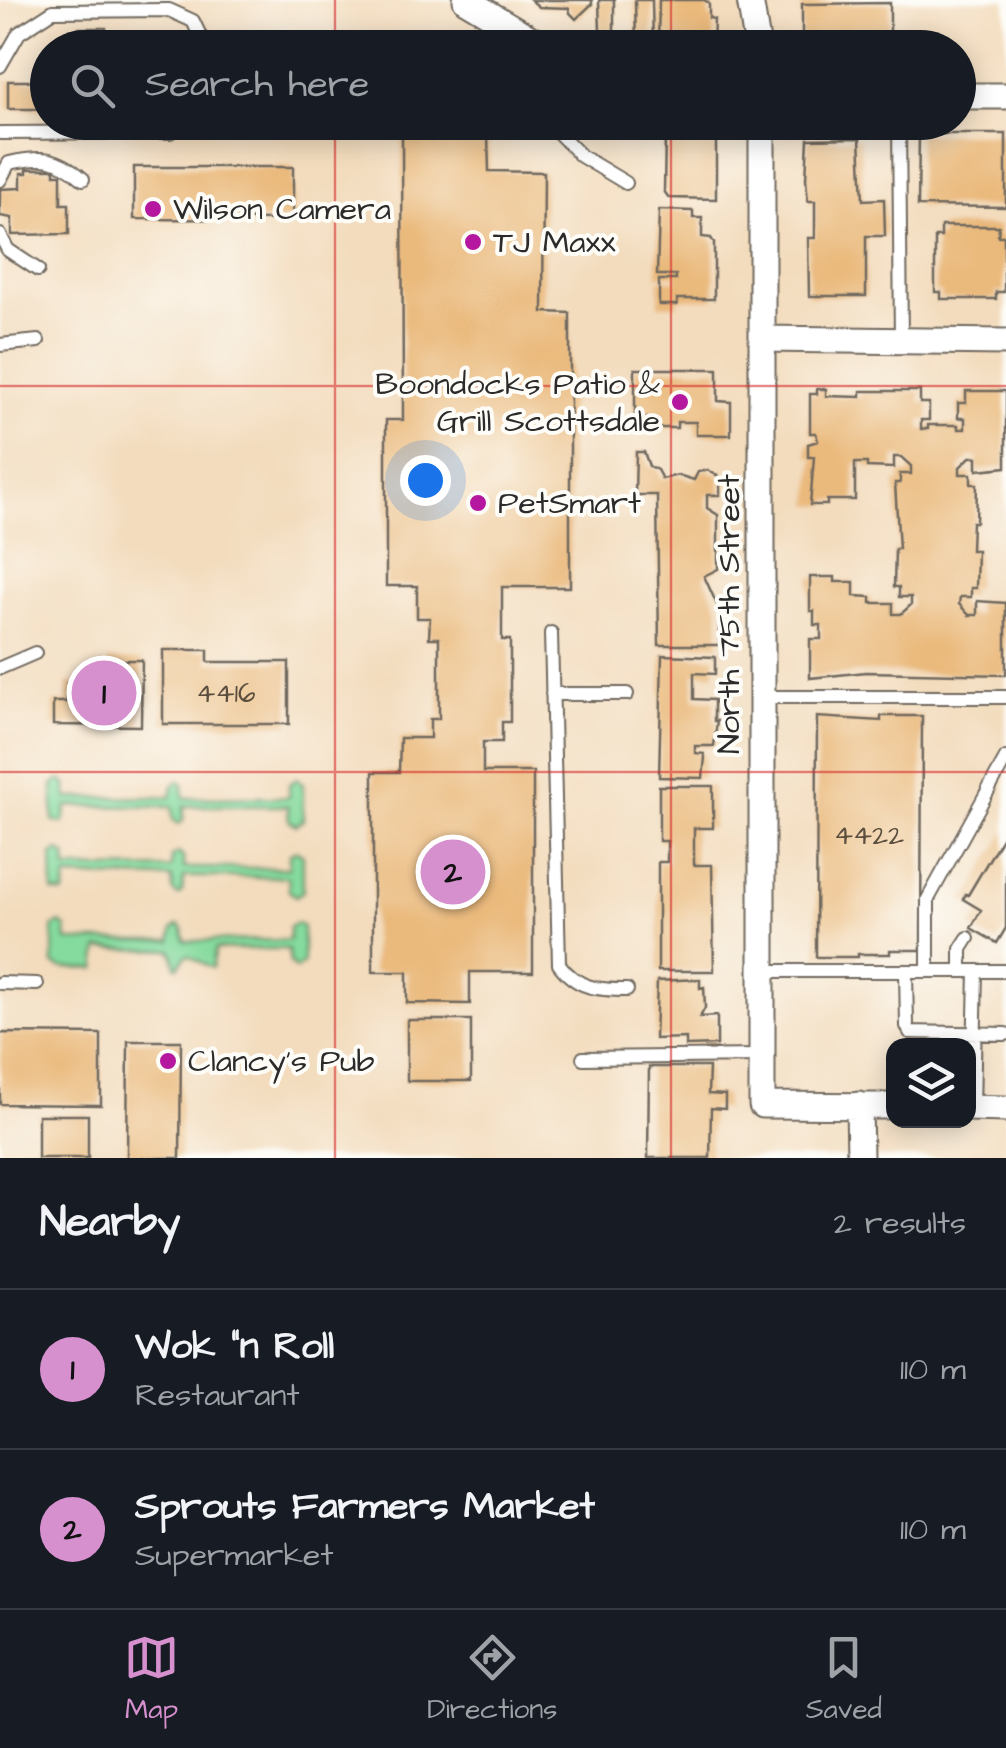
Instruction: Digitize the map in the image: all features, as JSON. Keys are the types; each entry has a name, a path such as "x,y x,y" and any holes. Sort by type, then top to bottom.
{"street":[{"path":"466,0 514,30"},
{"path":"750,0 755,30"},
{"path":"976,96 1006,96"},
{"name":"North 75th Street","path":"762,140 762,1105 860,1105"},
{"path":"762,339 1006,342"},
{"path":"860,1158 860,1105 886,1106"},
{"path":"976,1108 1006,1109"}],"lane":[{"path":"0,66 19,33 53,11 169,10 193,21 197,30"},
{"path":"0,133 30,133"},
{"path":"565,140 581,156 626,183"},
{"path":"898,140 901,340"},
{"path":"0,180 9,163 48,158 64,163 83,180"},
{"path":"0,236 8,250 38,270"},
{"path":"0,345 38,341"},
{"path":"551,634 559,964 568,978 582,986 627,990"},
{"path":"0,668 35,654"},
{"path":"552,694 627,694"},
{"path":"762,697 1006,697"},
{"path":"928,971 928,899 1006,758"},
{"path":"960,971 961,950 968,938"},
{"path":"762,971 1006,971"},
{"path":"906,971 906,1026 910,1032 1006,1034"},
{"path":"975,1038 976,971"},
{"path":"0,983 38,984"},
{"path":"583,1058 762,1056"}],"green space":[{"path":"297,779 303,784 303,820 296,825 289,820 288,806 184,806 183,821 178,824 173,820 172,807 67,806 64,823 53,821 53,784 60,780 66,784 67,798 171,797 173,786 179,781 184,798 289,797 289,784"},
{"path":"296,850 303,855 303,891 296,896 289,891 288,877 184,877 178,895 173,892 172,878 67,877 64,894 53,892 52,855 59,851 66,855 67,869 171,868 172,857 178,853 183,857 184,868 289,868 289,855"},
{"path":"60,923 66,927 67,941 171,941 173,929 179,925 185,941 289,940 289,927 297,923 303,927 303,963 296,969 290,963 288,949 216,949 212,968 187,955 178,967 172,950 99,949 96,969 61,968 53,964 53,927"}],"building":[{"path":"531,0 592,0 592,4 576,19 569,8 539,7"},
{"path":"599,0 614,0 614,30 600,30"},
{"path":"635,0 652,0 653,30 636,30"},
{"path":"659,0 709,3 714,30 658,30"},
{"path":"890,3 890,30 802,30 802,4"},
{"path":"8,81 30,81 30,109 8,109"},
{"path":"976,134 1006,134 1006,207 918,206 919,140 976,140"},
{"path":"402,140 488,140 489,171 544,172 543,312 570,313 570,587 502,587 502,640 510,640 510,722 502,722 502,742 483,742 483,772 533,772 533,972 470,972 470,1004 407,1003 407,972 373,972 373,772 399,772 400,738 430,738 430,719 439,719 439,638 429,638 430,618 417,618 417,586 386,586 386,420 403,420"},
{"path":"665,140 716,140 716,199 669,198 664,191"},
{"path":"808,140 860,140 863,200 884,199 885,236 866,236 866,296 809,296 808,238 815,238 815,201 808,201"},
{"path":"134,167 293,167 293,220 134,219"},
{"path":"27,169 55,169 55,174 61,174 61,204 69,204 69,234 12,235 12,218 0,216 0,189 21,188 21,173 27,173"},
{"path":"659,210 693,211 693,218 702,218 702,237 711,238 714,243 714,299 677,299 677,305 659,305 659,280 676,280 676,275 657,275"},
{"path":"941,226 999,226 998,236 1004,236 1004,292 996,292 996,299 941,299 941,292 935,292 935,237 941,237"},
{"name":"Boondocks Patio & Grill Scottsdale","path":"635,369 718,369 718,401 731,402 731,435 696,435 696,422 677,422 677,428 653,428 653,418 635,418"},
{"path":"817,389 826,389 826,396 861,397 861,391 920,391 920,403 929,403 929,420 921,420 921,429 928,429 928,425 958,425 958,429 965,429 965,418 958,418 958,403 966,403 966,391 1006,391 1006,467 977,470 977,457 970,457 960,467 960,474 971,474 971,484 977,484 971,550 977,550 976,588 971,588 971,597 960,597 959,604 969,615 977,615 977,601 1006,603 1006,675 866,672 810,678 810,639 821,639 821,625 814,625 814,611 810,611 810,577 854,582 854,596 871,597 871,603 893,603 893,614 901,614 911,605 911,597 899,597 899,587 894,587 895,549 899,549 895,483 900,483 900,474 911,474 911,466 901,457 894,457 894,468 855,463 855,500 827,500 827,505 810,505 814,457 808,457 808,444 818,441 816,433 810,433 810,394 817,394"},
{"path":"636,452 644,452 649,466 662,479 678,475 694,480 698,472 707,470 720,477 720,495 707,495 707,508 718,515 718,569 704,576 719,609 719,645 659,645 657,495 635,495"},
{"path":"163,650 208,650 208,662 289,662 289,724 163,724"},
{"path":"662,655 715,657 715,674 694,673 694,699 714,700 717,721 714,746 695,746 695,753 705,757 703,778 659,777"},
{"path":"108,660 142,660 141,726 53,725 53,702 67,702 67,683 108,683"},
{"path":"881,716 922,716 921,950 816,957 817,717 881,721"},
{"path":"659,786 713,786 713,828 694,828 694,865 712,865 714,971 658,971 658,862 667,862 667,841 659,841"},
{"path":"1006,831 1006,928 997,943 971,928 981,910 963,899"},
{"path":"700,979 705,1008 700,1017 717,1016 717,1045 686,1046 686,1038 655,1039 657,981"},
{"path":"407,1020 471,1020 471,1081 407,1081"},
{"path":"0,1033 101,1034 101,1105 0,1104"},
{"path":"128,1041 181,1041 180,1158 127,1158"},
{"path":"649,1067 709,1067 708,1094 725,1095 725,1109 711,1108 710,1158 648,1158"},
{"path":"38,1115 88,1115 88,1158 38,1158"}],"place":[{"name":"Wilson Camera","path":"153,209"},
{"name":"TJ Maxx","path":"473,242"},
{"name":"Boondocks Patio & Grill Scottsdale","path":"680,402"},
{"name":"PetSmart","path":"478,503"},
{"name":"Wok \"n Roll","path":"104,693"},
{"name":"Sprouts Farmers Market","path":"453,872"},
{"name":"Clancy's Pub","path":"168,1061"}]}
